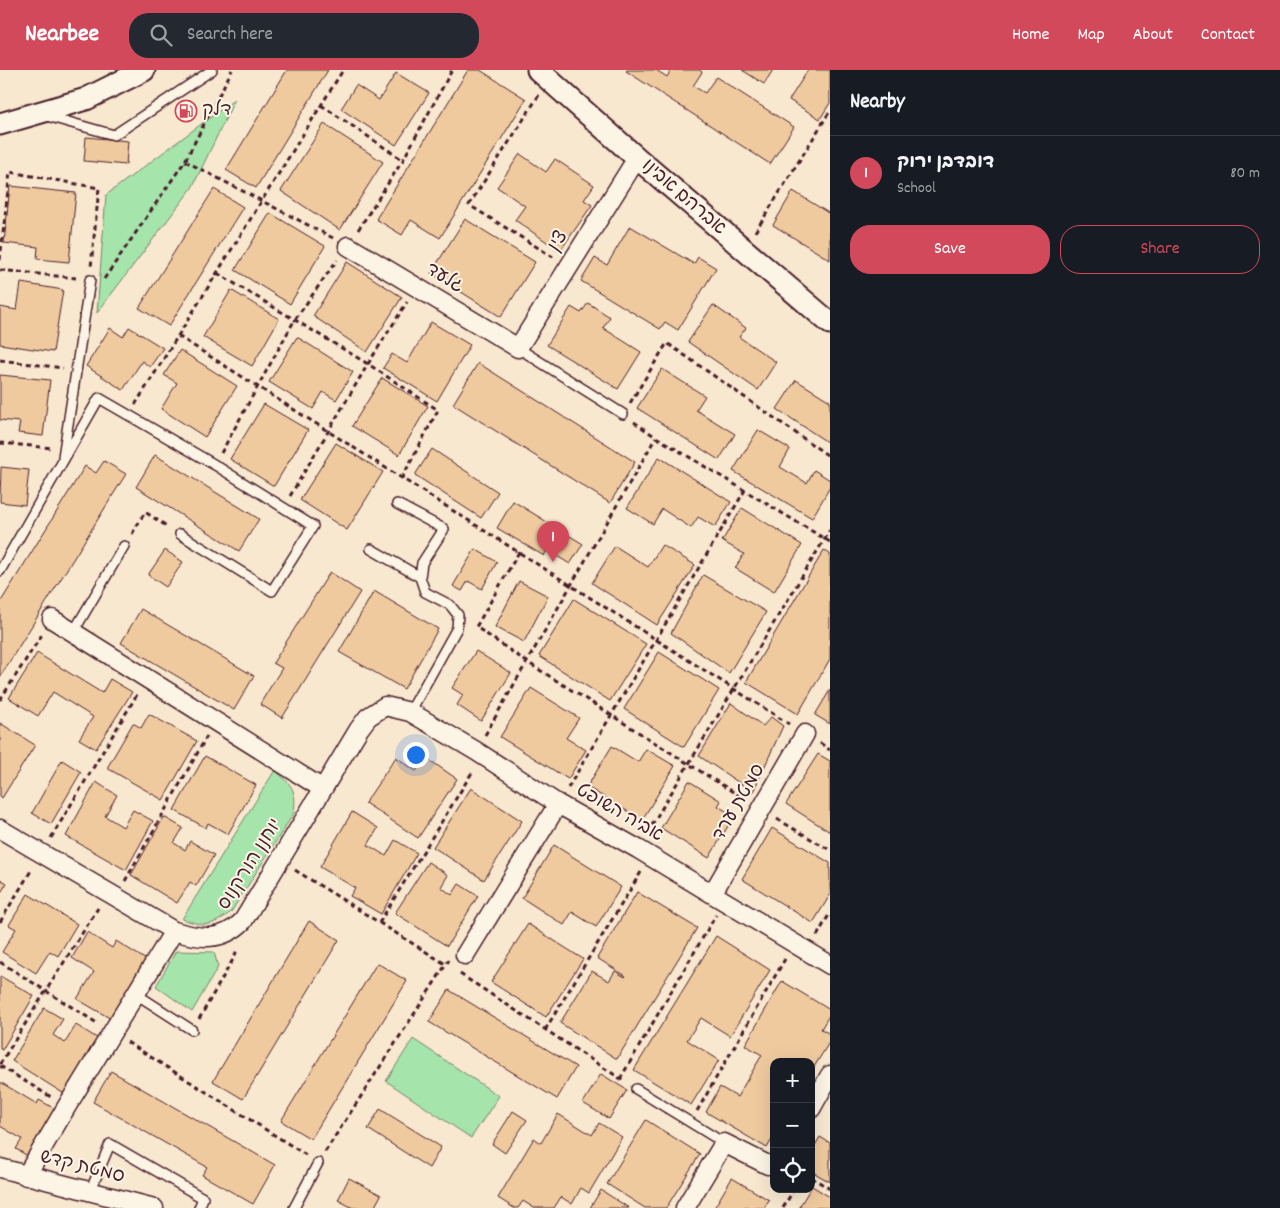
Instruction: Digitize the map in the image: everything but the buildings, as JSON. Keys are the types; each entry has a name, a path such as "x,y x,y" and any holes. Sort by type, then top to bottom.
{"street":[{"path":"0,124 40,114 86,99 144,70"},
{"name":"אברהם אבינו","path":"544,74 637,158 830,323"},
{"name":"צין","path":"518,348 637,158"},
{"name":"גלעד","path":"348,246 518,348"},
{"path":"52,619 74,631 323,789"},
{"name":"אביה השופט","path":"385,706 410,712 480,753 558,804 644,853 830,965"},
{"name":"יוחנן הורקנוס","path":"0,830 174,931 192,936 224,935 244,921 359,729 368,717 385,706"},
{"name":"סמטת ערד","path":"718,897 761,809 805,734"},
{"path":"465,955 558,804"},
{"path":"26,1176 174,931"},
{"path":"814,1103 830,1075"},
{"path":"685,1208 724,1143 770,1165"},
{"name":"סמטת קדש","path":"0,1168 154,1208"}],"lane":[{"path":"40,114 114,135 212,70"},
{"path":"62,463 90,280"},
{"path":"518,348 624,414"},
{"path":"0,571 99,398 214,465 313,526 272,591 180,534"},
{"path":"397,504 444,529 422,563 420,578 426,592 450,604 458,615 456,628 410,712"},
{"path":"74,631 124,546"},
{"path":"371,549 420,578"},
{"path":"136,994 192,1030"},
{"path":"636,1089 724,1143"},
{"path":"90,1192 110,1144 203,1198 199,1208"},
{"path":"294,1208 318,1162"}],"path":[{"path":"86,306 185,161 232,70"},
{"path":"128,415 343,70"},
{"path":"214,465 294,321 348,246 403,160 452,70"},
{"path":"544,74 469,205 569,266"},
{"path":"321,105 403,160"},
{"path":"744,250 829,114"},
{"path":"185,161 348,246"},
{"path":"0,260 10,172 100,188 90,280 0,270"},
{"path":"217,273 368,364 438,410 402,478"},
{"path":"283,507 416,287"},
{"path":"178,336 830,750"},
{"path":"830,457 667,343 624,414 656,437 830,542"},
{"path":"0,360 76,369"},
{"path":"379,923 480,753 527,662 656,437"},
{"path":"0,442 64,449"},
{"path":"558,804 745,490"},
{"path":"124,546 145,512 180,534"},
{"path":"545,1030 644,853 689,764 830,530"},
{"path":"519,552 476,627 611,715 830,850"},
{"path":"0,700 52,619"},
{"path":"0,922 148,678"},
{"path":"67,1106 0,1065 46,990 112,894 216,721"},
{"path":"620,1079 718,897"},
{"path":"690,1122 801,947 830,913"},
{"path":"192,1030 235,956 244,921"},
{"path":"0,962 318,1162 455,949 465,955"},
{"path":"815,1180 830,1189"},
{"path":"783,1208 792,1193"}],"green space":[{"path":"235,99 192,188 97,313 106,195"},
{"path":"275,770 292,788 295,798 294,813 231,912 218,921 208,924 182,919"},
{"path":"176,951 214,952 218,967 192,1012 156,986"},
{"path":"413,1039 499,1096 471,1138 386,1081"}],"place":[{"name":"דלק","path":"186,111"},
{"name":"דובדבן ירוק","path":"553,562"}]}
